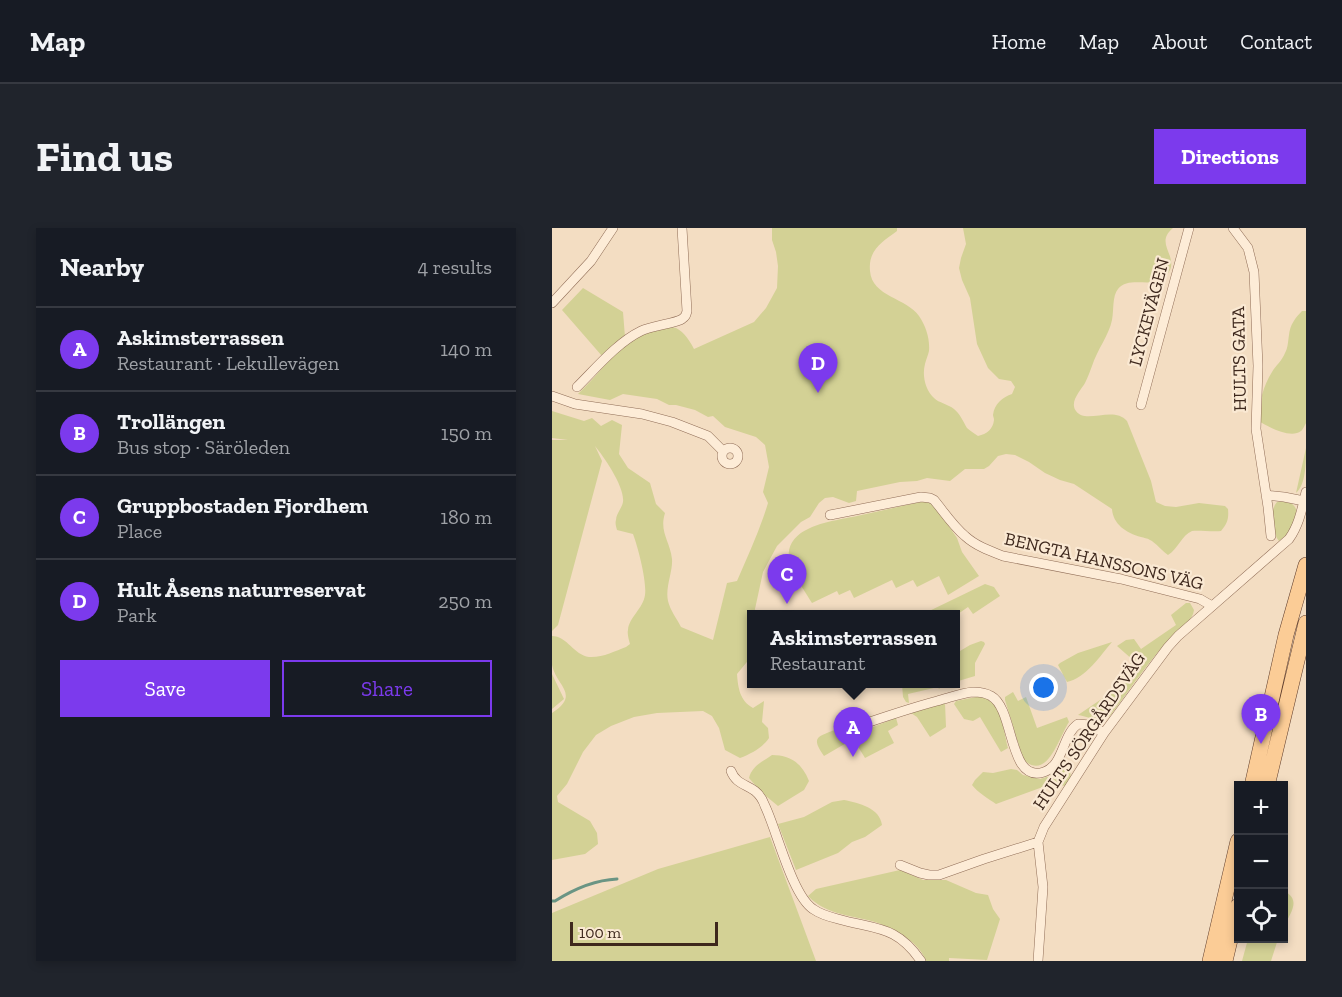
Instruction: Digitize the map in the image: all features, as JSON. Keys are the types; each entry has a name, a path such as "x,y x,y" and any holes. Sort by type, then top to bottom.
{"main road":[{"path":"1253,781 1286,635 1306,565"},
{"path":"1268,781 1306,623"},
{"path":"1210,961 1234,862"},
{"path":"1226,961 1234,927"}],"street":[{"path":"552,303 591,261 613,228"},
{"path":"577,387 629,338 653,326 680,320 686,315 682,228"},
{"name":"LYCKEVÄGEN","path":"1141,405 1189,228"},
{"name":"HULTS GATA","path":"1233,228 1248,248 1254,272 1258,366 1256,429 1271,536"},
{"path":"552,396 575,404 642,414 672,422 708,436 723,451"},
{"path":"1266,495 1305,497"},
{"name":"BENGTA HANSSONS VÄG","path":"830,515 921,497 930,498 965,536 1003,556 1121,579 1194,597 1212,606"},
{"name":"HULTS SÖRGÅRDSVÄG","path":"1038,842 1044,827 1104,733 1168,647 1289,539 1297,526 1305,497"},
{"path":"849,729 947,698 973,692 985,693 995,698 1001,705 1014,751 1021,764 1038,773 1052,766 1062,752 1071,730 1078,724 1090,725 1104,733"},
{"path":"731,771 736,780 756,791 761,797 796,888 806,904 828,916 894,934 904,940 921,961"},
{"path":"900,865 920,873 939,875 1038,842 1043,887 1038,961"}],"shaded area":[{"path":"772,228 897,228 897,231 877,247 871,257 872,280 883,292 907,305 919,316 926,328 929,342 924,373 928,391 936,400 954,409 967,428 978,436 991,428 997,404 1012,394 1015,387 1011,381 999,379 988,368 977,344 970,298 959,268 966,244 963,228 1173,228 1167,234 1166,240 1171,264 1165,277 1154,282 1128,283 1116,292 1110,326 1085,383 1076,396 1074,408 1080,415 1115,415 1127,421 1151,481 1156,502 1176,507 1199,503 1225,506 1228,509 1227,521 1221,531 1192,531 1168,555 1152,541 1125,530 1115,519 1112,509 1074,484 1045,473 1015,455 1006,454 998,456 984,469 965,469 950,481 927,478 857,491 856,501 849,503 833,497 825,498 810,517 801,522 777,546 763,572 755,610 747,610 747,662 737,674 738,684 742,698 753,708 764,701 762,722 768,728 769,738 756,750 740,758 725,750 719,728 712,716 703,711 657,713 634,717 611,726 596,735 583,752 567,784 557,796 558,802 590,821 597,833 598,844 585,854 552,860 552,713 565,700 566,695 552,665 552,636 562,639 579,653 589,657 604,655 626,647 630,644 629,625 644,600 645,582 633,534 617,530 616,527 616,518 623,502 621,488 595,446 602,461 558,625 552,631 552,440 568,440 552,438 552,411 584,421 592,418 601,426 612,420 622,425 619,454 628,468 650,483 656,504 665,513 663,526 672,559 668,590 670,608 681,627 713,640 727,583 737,581 768,503 763,492 769,467 765,445 756,437 725,427 713,416 708,417 695,410 669,405 657,399 623,394 610,400 578,394 620,350 644,333 669,327 676,328 682,332 694,349 754,322 766,308 777,288 778,266 772,240"},
{"path":"583,288 623,312 625,337 602,356 562,310"},
{"path":"1302,311 1306,311 1306,423 1301,431 1291,434 1259,421 1259,409 1266,383 1284,356 1292,325"},
{"path":"1306,448 1304,479 1296,493"},
{"path":"925,501 930,502 940,513 957,538 962,552 979,576 948,595 939,576 917,587 913,580 896,588 892,580 854,598 850,590 839,595 837,591 812,603 790,563 790,547 795,538 814,526"},
{"path":"1277,502 1292,504 1297,512 1291,532 1279,541 1273,527 1272,516"},
{"path":"985,584 994,587 1000,596 973,614 968,607 960,613 960,610 931,610"},
{"path":"1186,603 1190,603 1194,610 1191,617 1157,653 1110,716 1098,720 1078,715 1106,696 1133,660 1117,646 1126,640 1134,639 1141,649 1176,625 1171,615"},
{"path":"981,641 985,644 975,663 975,676 960,680 960,651"},
{"path":"1112,642 1086,671 1067,682 1058,665 1060,663 1078,653"},
{"path":"552,674 564,699 552,709"},
{"path":"902,688 934,688 908,694 909,703 903,697"},
{"path":"1013,692 1018,701 1026,697 1037,728 1067,717 1069,722 1051,755 1039,765 1031,765 1023,759 1005,700 1005,697"},
{"path":"976,697 991,701 999,712 1008,748 1001,752 980,717 973,721 964,719 954,704 956,701"},
{"path":"945,703 946,727 930,737 917,717 911,713"},
{"path":"896,718 898,725 888,731 894,743 865,758 854,740 855,734"},
{"path":"837,729 841,730 848,742 824,756 817,744 818,738"},
{"path":"772,755 795,761 803,769 809,781 804,790 778,806 749,778 755,767"},
{"path":"1067,767 1071,778 1066,786 1051,784 996,804 972,785 983,772 993,773 1011,769 1040,779 1050,776 1060,768"},
{"path":"844,800 873,810 882,825 838,853 796,870 778,824 804,817 832,802"},
{"path":"770,837 816,961 552,961 552,913 658,869"},
{"path":"900,870 923,880 946,880 976,893 988,895 1000,919 987,960 949,958 949,961 926,961 923,954 905,936 878,923 824,908 808,896 816,889"},
{"path":"1288,894 1293,903 1288,918"},
{"path":"1247,943 1277,943 1271,961 1242,961"}],"waterway":[{"path":"552,901 585,886 617,879"}],"place":[{"name":"Hult Åsens naturreservat","path":"818,393"},
{"name":"Gruppbostaden Fjordhem","path":"787,604"},
{"name":"Trollängen","path":"1261,744"},
{"name":"Askimsterrassen","path":"853,757"}]}
